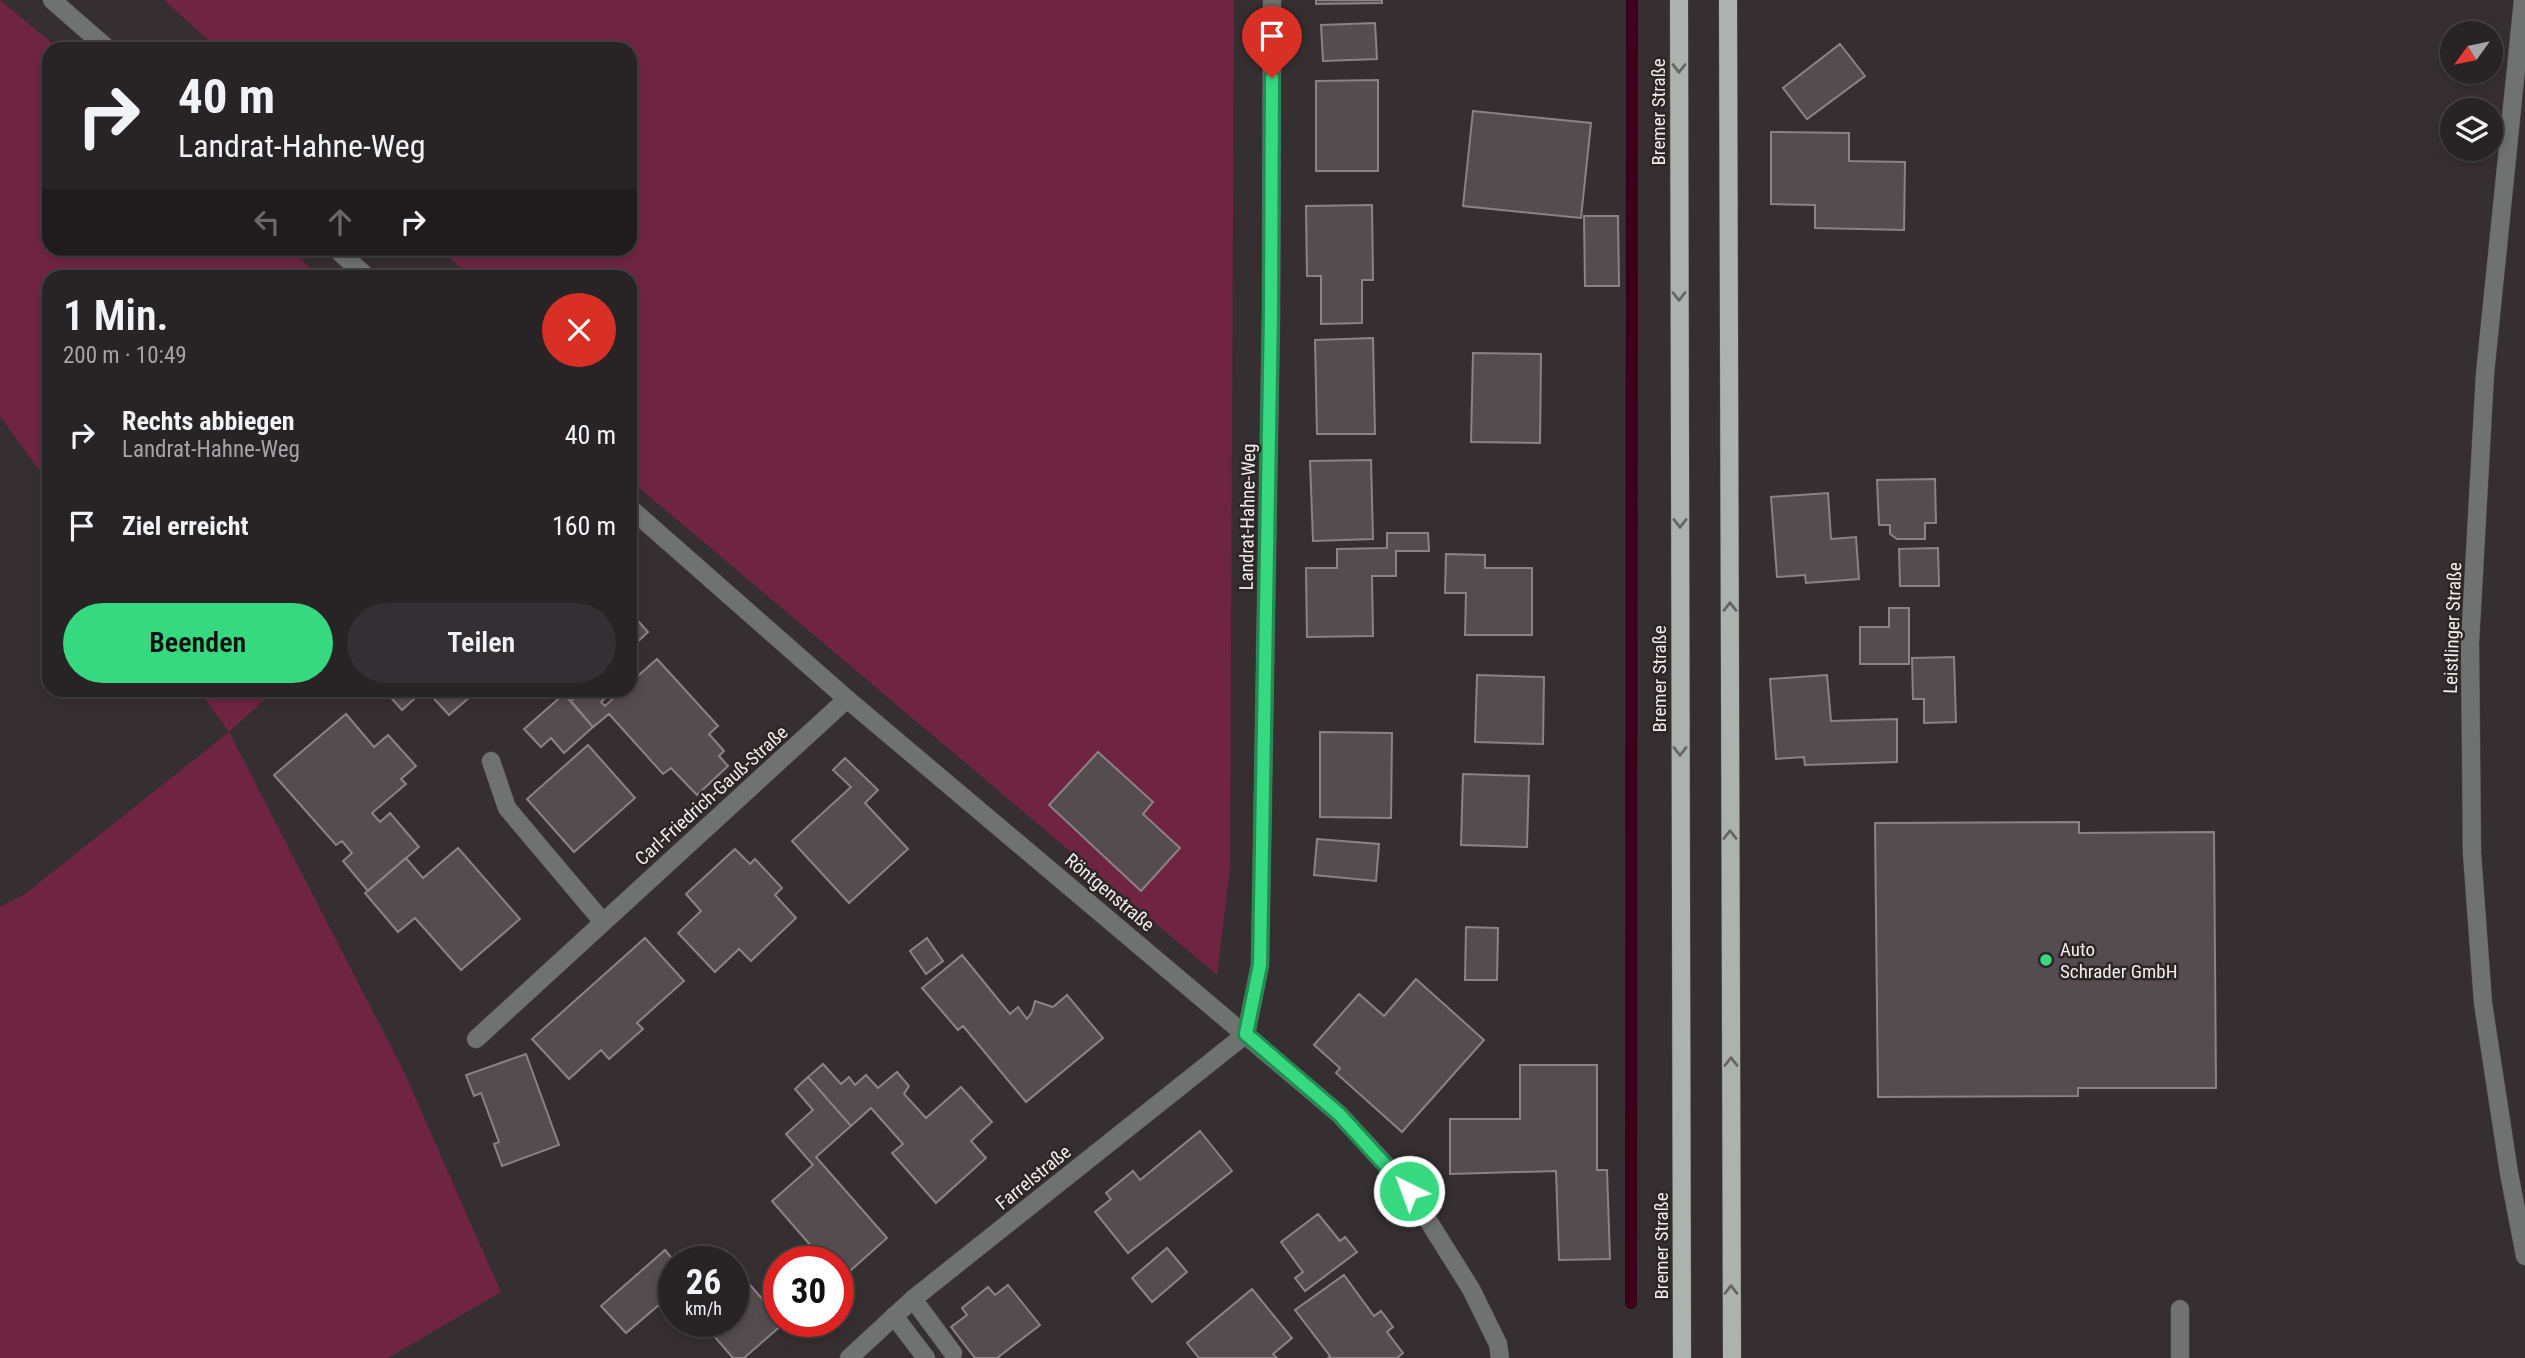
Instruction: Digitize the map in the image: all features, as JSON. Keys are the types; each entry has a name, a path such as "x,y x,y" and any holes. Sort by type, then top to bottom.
{"main road":[{"name":"Bremer Straße","path":"1679,0 1682,1358"},
{"path":"1728,0 1732,1358"}],"street":[{"path":"52,0 100,42"},
{"name":"Landrat-Hahne-Weg","path":"1246,1034 1260,965 1271,313 1272,0"},
{"name":"Leistlinger Straße","path":"2523,0 2485,374 2470,643 2472,853 2483,1003 2509,1173 2525,1255"},
{"path":"343,256 359,270"},
{"name":"Röntgenstraße","path":"637,514 847,699 1339,1114 1409,1191 1471,1289 1498,1344 1500,1358"},
{"name":"Carl-Friedrich-Gauß-Straße","path":"476,1039 847,699"},
{"path":"491,761 508,808 603,922"},
{"name":"Farrelstraße","path":"849,1358 913,1299 1246,1034"},
{"path":"913,1299 953,1353"},
{"path":"2180,1309 2180,1358"},
{"path":"894,1316 926,1358"}],"shaded area":[{"path":"0,0 51,42 42,42 42,256 297,256 314,270 42,270 42,474 0,416"},
{"path":"164,0 1234,0 1230,868 1217,975 637,486 637,270 463,270 447,256 637,256 637,42 210,42"},
{"path":"204,697 267,697 229,732"},
{"path":"229,732 403,1070 501,1292 388,1358 0,1358 0,907 25,894"}],"building":[{"path":"1316,0 1382,0 1382,3 1316,4"},
{"path":"1375,23 1377,59 1323,61 1321,25"},
{"path":"1840,44 1865,76 1807,119 1783,88"},
{"path":"1378,80 1378,171 1316,171 1316,81"},
{"path":"1473,111 1591,123 1581,218 1463,206"},
{"path":"1771,132 1849,133 1849,161 1905,162 1904,230 1815,228 1815,205 1771,204"},
{"path":"1372,205 1373,280 1362,280 1362,323 1321,324 1321,276 1307,276 1306,206"},
{"path":"1584,216 1618,216 1619,286 1585,286"},
{"path":"1373,338 1375,434 1317,434 1315,340"},
{"path":"1473,353 1541,354 1540,443 1471,442"},
{"path":"1371,460 1373,539 1313,541 1310,461"},
{"path":"1935,479 1936,523 1925,523 1925,539 1897,539 1890,534 1890,525 1879,525 1877,480"},
{"path":"1828,493 1831,539 1856,537 1859,579 1806,583 1805,575 1777,577 1771,497"},
{"path":"1387,533 1428,533 1429,551 1396,551 1396,576 1372,576 1373,636 1307,637 1306,568 1337,568 1337,549 1387,548"},
{"path":"1938,548 1939,586 1900,586 1899,549"},
{"path":"1446,554 1485,555 1485,568 1532,568 1532,635 1465,635 1466,593 1445,593"},
{"path":"1889,608 1909,608 1909,664 1860,664 1860,627 1889,627"},
{"path":"637,620 648,632 637,642"},
{"path":"1954,657 1956,722 1924,723 1924,699 1913,699 1912,658"},
{"path":"657,659 718,726 709,734 724,751 719,756 728,766 697,795 671,768 663,774 609,714 593,727 571,701 576,697 606,697 601,702 605,706 615,697 637,697 637,677"},
{"path":"1477,675 1544,677 1543,744 1475,742"},
{"path":"1827,675 1831,721 1897,719 1897,762 1805,765 1804,757 1776,759 1770,679"},
{"path":"390,697 416,697 402,710"},
{"path":"432,697 470,697 449,715"},
{"path":"561,697 567,697 593,727 564,753 551,738 541,747 524,729"},
{"path":"346,714 374,747 388,735 416,766 401,779 406,784 372,813 380,822 390,813 419,847 368,891 343,861 352,853 342,841 336,845 274,775"},
{"path":"1320,732 1392,733 1391,818 1320,817"},
{"path":"588,745 635,798 574,852 527,799"},
{"path":"1098,752 1153,802 1143,814 1180,848 1141,891 1049,805"},
{"path":"845,758 878,790 865,803 908,849 849,903 792,841 851,787 833,770"},
{"path":"1463,774 1529,776 1527,847 1461,845"},
{"name":"Auto Schrader GmbH","path":"2079,822 2079,833 2214,832 2216,1088 2078,1088 2078,1096 1878,1097 1875,823"},
{"path":"1317,839 1379,844 1376,881 1314,875"},
{"path":"458,848 520,919 461,970 415,918 398,932 365,893 406,858 423,878"},
{"path":"735,849 750,864 755,859 782,888 775,895 796,918 751,961 739,949 715,972 678,933 701,911 686,894"},
{"path":"1466,927 1498,928 1497,980 1465,980"},
{"path":"645,938 684,981 637,1023 643,1029 609,1059 601,1050 569,1079 532,1039"},
{"path":"927,938 943,961 926,974 910,951"},
{"path":"962,955 1010,1014 1018,1007 1027,1019 1035,1001 1053,1007 1067,995 1103,1038 1026,1102 963,1026 958,1030 922,988"},
{"path":"1416,979 1484,1040 1402,1132 1336,1073 1340,1068 1314,1045 1359,994 1384,1016"},
{"path":"526,1054 559,1145 502,1166 494,1144 499,1142 481,1093 474,1096 466,1075"},
{"path":"823,1064 841,1084 849,1077 855,1085 866,1075 878,1088 897,1072 909,1086 904,1094 926,1118 961,1087 992,1122 971,1141 986,1158 936,1203 892,1153 903,1144 871,1108 851,1126 808,1077"},
{"path":"1520,1065 1597,1065 1597,1170 1607,1170 1610,1259 1559,1260 1556,1171 1450,1174 1450,1119 1520,1119"},
{"path":"808,1077 851,1126 816,1157 887,1238 854,1267 854,1246 811,1246 772,1201 813,1165 786,1134 813,1110 795,1089"},
{"path":"1200,1131 1232,1171 1128,1253 1095,1212 1111,1199 1106,1193 1133,1171 1140,1180"},
{"path":"1318,1214 1340,1241 1345,1237 1357,1252 1305,1291 1295,1278 1303,1272 1281,1242"},
{"path":"1167,1248 1187,1272 1152,1302 1132,1278"},
{"path":"658,1256 658,1306 626,1333 601,1306"},
{"path":"1344,1275 1374,1316 1381,1311 1393,1327 1387,1332 1403,1353 1397,1358 1328,1358 1330,1356 1295,1310"},
{"path":"749,1284 763,1300 763,1337 768,1337 744,1358 733,1358 715,1337 749,1337"},
{"path":"1008,1285 1040,1325 997,1358 975,1358 951,1327 967,1315 962,1308 988,1287 995,1295"},
{"path":"1252,1289 1292,1338 1273,1354 1277,1358 1199,1358 1187,1343"}],"waterway":[{"path":"1631,1303 1632,0"}],"place":[{"name":"Auto Schrader GmbH","path":"2046,960"}],"route":[{"path":"1272,78 1271,313 1260,965 1246,1034 1339,1114 1409,1191"}]}
